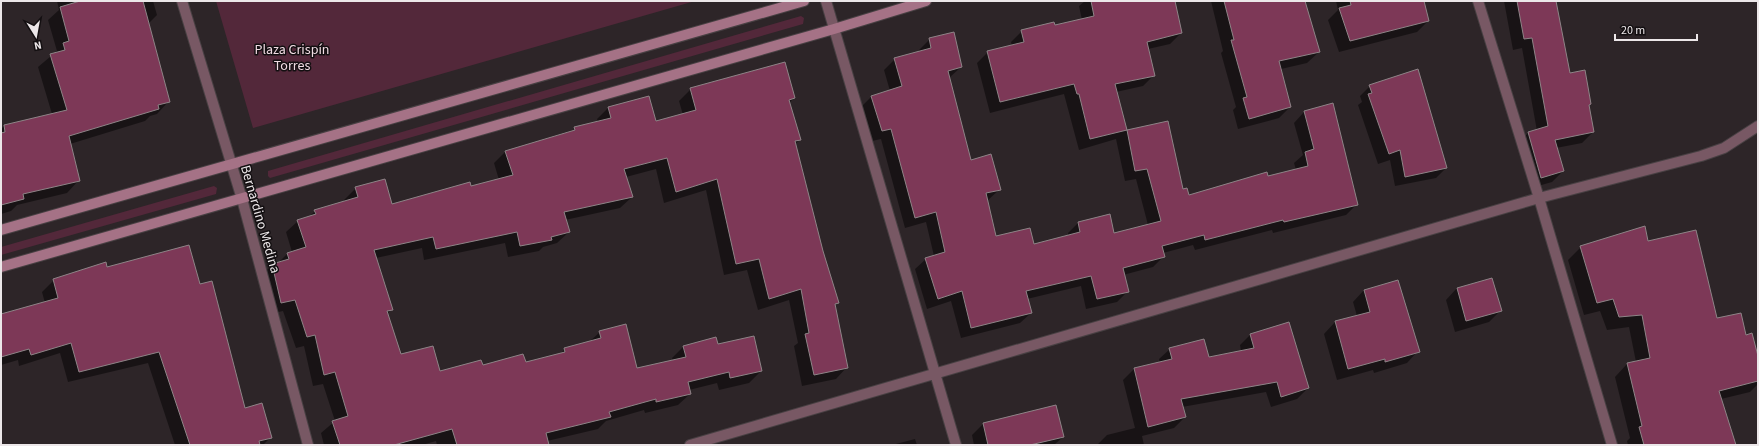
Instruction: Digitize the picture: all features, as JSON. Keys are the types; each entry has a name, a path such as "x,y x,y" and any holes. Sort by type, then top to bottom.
{"street":[{"name":"Bernardino Medina","path":"182,1 242,198 308,445"},
{"path":"1,230 804,1"},
{"path":"826,1 956,445"},
{"path":"1,267 834,29 926,1"},
{"path":"1478,1 1539,198 1612,445"},
{"path":"690,445 1539,198 1701,156 1724,148 1758,126"}],"green space":[{"name":"Plaza Crispín Torres","path":"216,1 695,1 253,128"},
{"path":"801,16 804,18 803,24 270,178 268,176 268,171"},
{"path":"214,186 217,188 216,194 1,255 1,247"}],"building":[{"path":"80,1 143,1 170,102 158,105 159,109 69,136 80,181 23,194 24,199 1,205 1,133 5,132 4,125 67,110 50,54 65,50 63,43 69,41 60,7"},
{"path":"1091,1 1175,1 1182,33 1147,42 1155,76 1115,84 1127,130 1090,139 1079,94 1077,94 1074,84 1000,102 987,51 1024,42 1021,30 1054,22 1055,25 1094,16"},
{"path":"1224,1 1305,1 1320,52 1279,61 1291,107 1249,119 1243,98 1247,97 1231,40 1234,40"},
{"path":"1350,1 1424,1 1429,21 1350,41 1339,8 1351,5"},
{"path":"1517,1 1556,1 1570,73 1585,70 1591,104 1589,105 1594,132 1555,140 1564,171 1541,178 1528,132 1548,126 1532,38 1524,39"},
{"path":"954,32 962,67 948,71 971,160 991,154 1001,190 986,193 996,236 1030,228 1034,244 1080,232 1078,222 1110,214 1114,233 1161,221 1147,169 1135,171 1127,130 1168,121 1183,189 1187,188 1189,195 1267,172 1268,176 1308,166 1305,152 1314,149 1304,111 1333,103 1358,205 1284,222 1283,220 1205,240 1204,235 1162,246 1165,257 1123,268 1129,292 1097,299 1091,276 1026,291 1032,313 971,328 962,291 938,299 925,258 945,252 936,212 915,218 891,129 882,131 871,96 902,86 894,58 931,48 929,38"},
{"path":"785,62 795,98 789,100 801,140 795,141 823,251 839,303 835,304 848,368 814,375 805,334 809,333 801,289 769,299 759,259 736,264 717,179 676,192 667,158 624,169 633,197 564,212 570,232 551,237 552,240 520,246 517,232 436,249 433,237 374,250 393,310 387,311 401,354 433,346 440,371 481,360 483,365 523,354 526,362 565,352 564,348 601,338 599,331 626,324 637,368 686,357 683,346 716,337 718,344 754,336 762,371 730,378 729,372 688,382 691,394 656,402 656,399 609,412 611,417 546,433 549,445 457,445 452,429 394,445 340,445 332,421 348,416 335,372 324,375 315,335 307,337 295,300 281,303 272,264 289,259 287,253 306,247 297,220 316,214 314,210 358,197 355,187 385,179 392,204 470,182 471,186 513,175 505,151 575,130 574,127 611,118 608,107 649,96 656,121 696,110 690,88"},
{"path":"1418,69 1447,168 1405,177 1400,150 1389,154 1368,94 1372,93 1369,85"},
{"path":"1645,226 1648,241 1696,230 1717,318 1741,313 1746,335 1752,333 1758,356 1758,381 1719,391 1736,445 1644,445 1639,427 1642,426 1627,363 1650,358 1642,315 1619,317 1613,299 1597,303 1580,246"},
{"path":"189,245 200,284 212,281 245,408 262,403 272,438 259,441 260,445 190,445 159,352 79,372 71,343 31,355 29,349 1,357 1,314 58,298 53,279 106,262 107,267"},
{"path":"1492,278 1502,311 1466,321 1457,288"},
{"path":"1398,280 1420,352 1385,362 1385,359 1348,369 1335,321 1370,312 1364,290"},
{"path":"1289,322 1309,388 1281,397 1277,382 1181,399 1186,417 1148,427 1134,368 1172,359 1169,348 1204,339 1209,357 1254,348 1250,334"},
{"path":"1056,405 1064,437 1030,445 988,445 983,423"}]}
